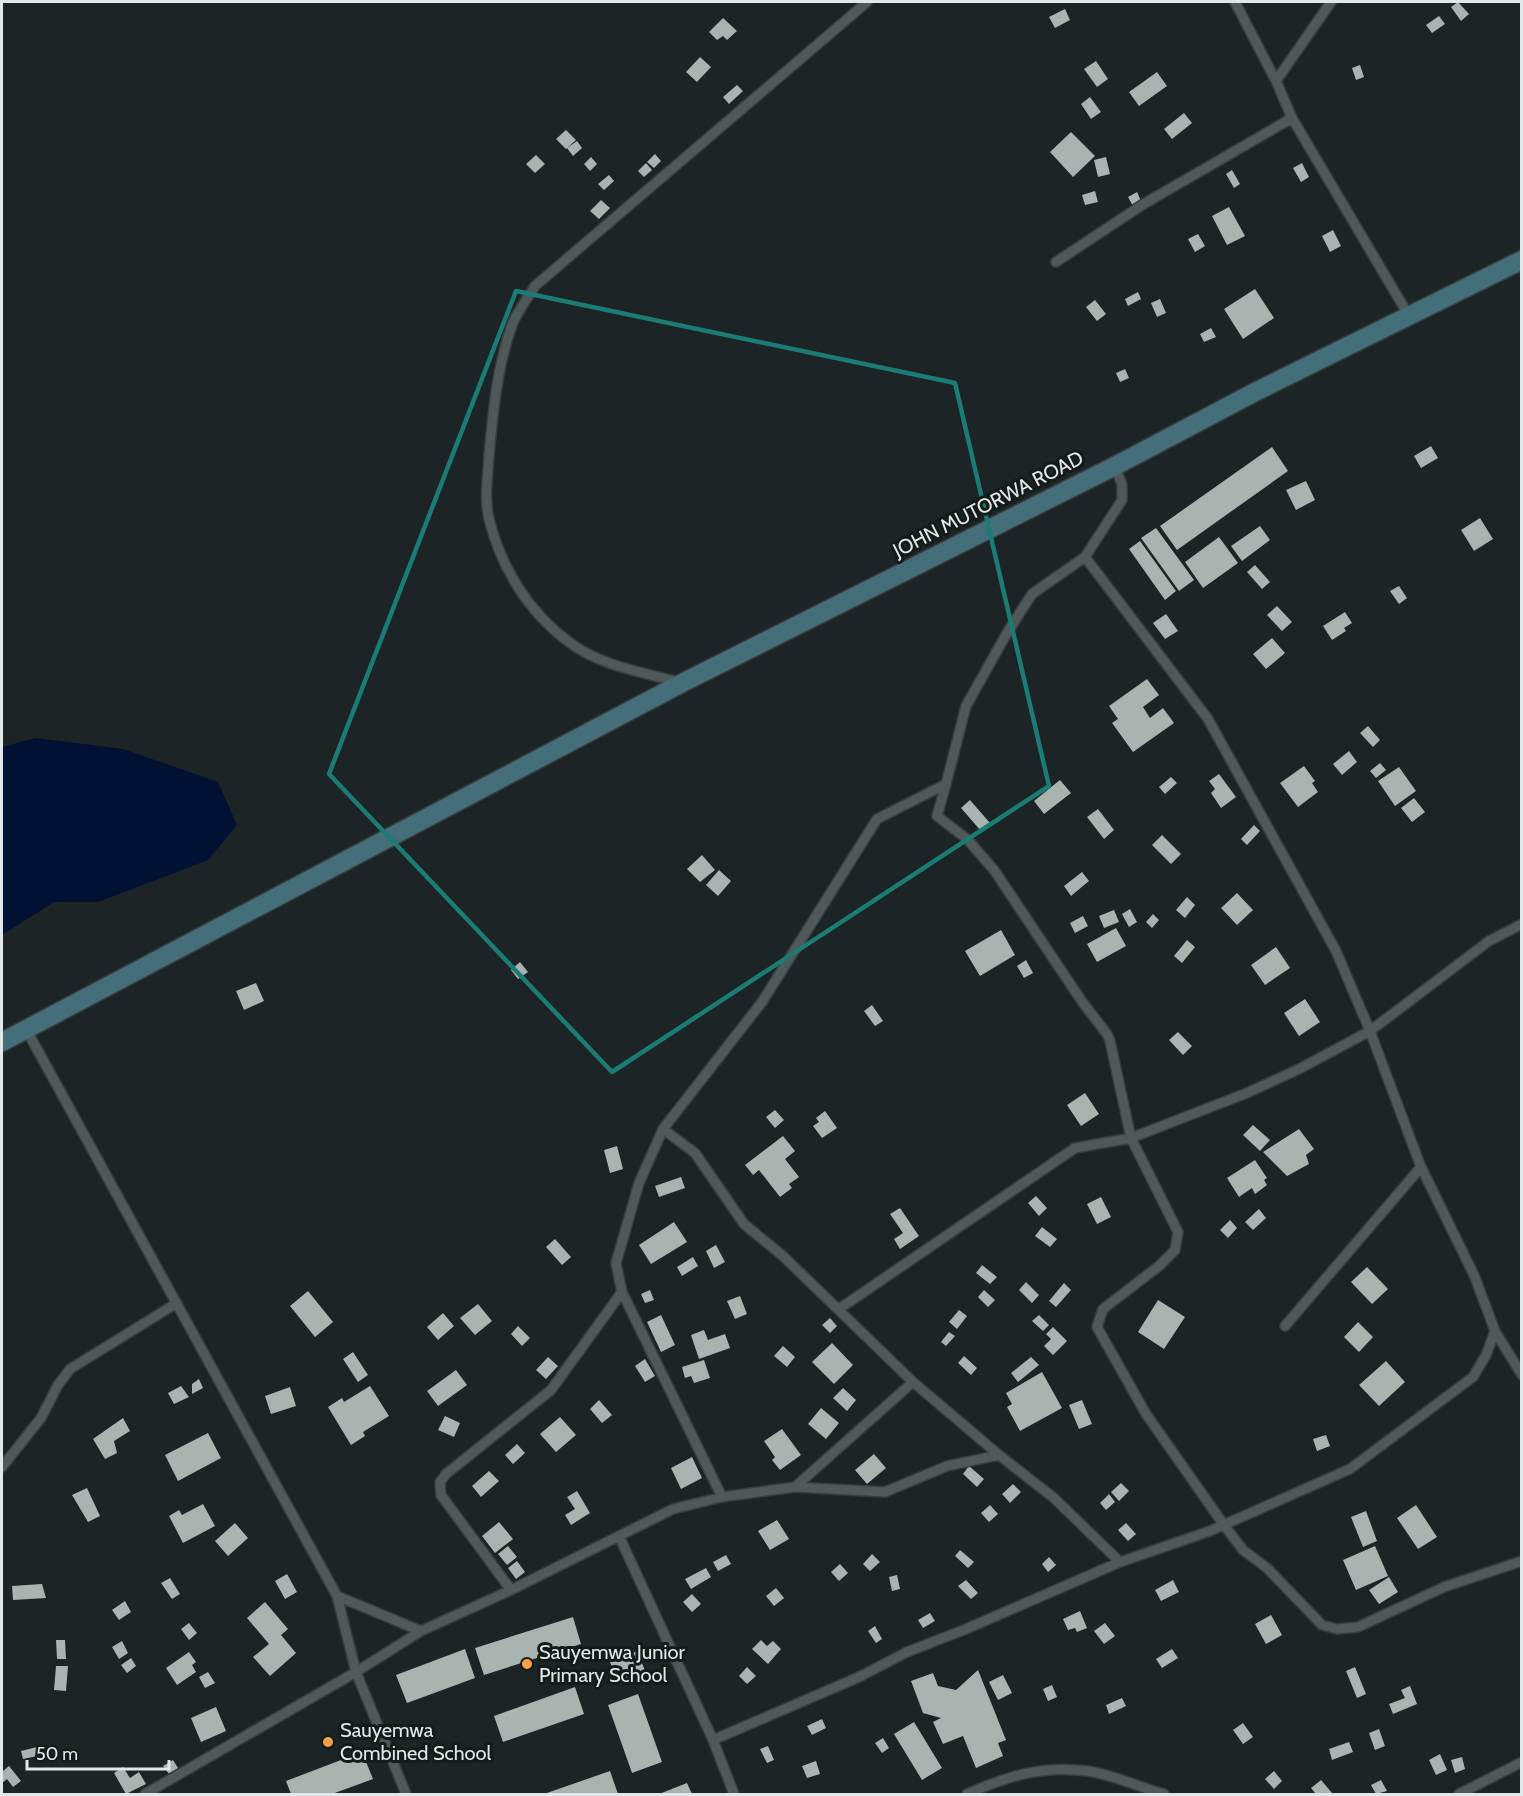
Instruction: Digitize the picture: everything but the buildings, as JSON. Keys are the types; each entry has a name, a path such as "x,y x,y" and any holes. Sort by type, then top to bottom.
{"street":[{"name":"JOHN MUTORWA ROAD","path":"2,1042 682,683 1115,466 1255,392 1521,260"}],"lane":[{"path":"682,683 603,661 570,643 547,624 524,598 503,558 489,516 487,489 495,399 508,338 513,322 535,286 867,2"},
{"path":"1234,2 1276,81 1292,118 1409,316"},
{"path":"1276,81 1331,2"},
{"path":"1056,262 1142,205 1292,118"},
{"path":"1115,466 1122,485 1122,500 1085,557 1032,594 966,706 937,816 967,839 994,870 1110,1041 1131,1138 1178,1232 1175,1250 1159,1266 1104,1310 1097,1327 1146,1414 1224,1525 1243,1550 1267,1568 1322,1625 1337,1629 1359,1626 1444,1587 1521,1561"},
{"path":"1085,557 1208,719 1335,951 1370,1031 1421,1167 1474,1275 1495,1331 1521,1375"},
{"path":"722,1497 622,1292 616,1263 639,1183 663,1129 762,1002 877,819 946,784"},
{"path":"839,1309 1075,1148 1131,1138 1247,1093 1299,1069 1370,1031 1489,941 1521,924"},
{"path":"26,1029 337,1596 357,1672 406,1794"},
{"path":"663,1129 695,1153 744,1224 783,1256 913,1382 1054,1498 1120,1562"},
{"path":"1285,1326 1421,1167"},
{"path":"511,1590 441,1495 440,1482 446,1474 551,1390 622,1292"},
{"path":"2,1467 41,1418 58,1385 70,1369 177,1303"},
{"path":"713,1740 859,1677 907,1652 1120,1562 1210,1532 1350,1469 1473,1377 1486,1355 1495,1331"},
{"path":"795,1487 913,1382"},
{"path":"145,1794 357,1672 421,1631 511,1590 673,1509 722,1497 795,1487 885,1492 947,1466 999,1455"},
{"path":"619,1536 713,1740 734,1794"},
{"path":"337,1596 421,1631"},
{"path":"1459,1794 1521,1762"},
{"path":"967,1794 1017,1774 1049,1770 1089,1771 1164,1794"}],"highlighted area":[{"path":"516,291 955,383 1049,786 612,1072 329,774"}],"water":[{"path":"36,738 123,749 218,782 237,825 208,860 98,902 54,902 2,935 2,747"}],"place":[{"name":"Sauyemwa Junior Primary School","path":"527,1664"},
{"name":"Sauyemwa Combined School","path":"328,1742"}]}
